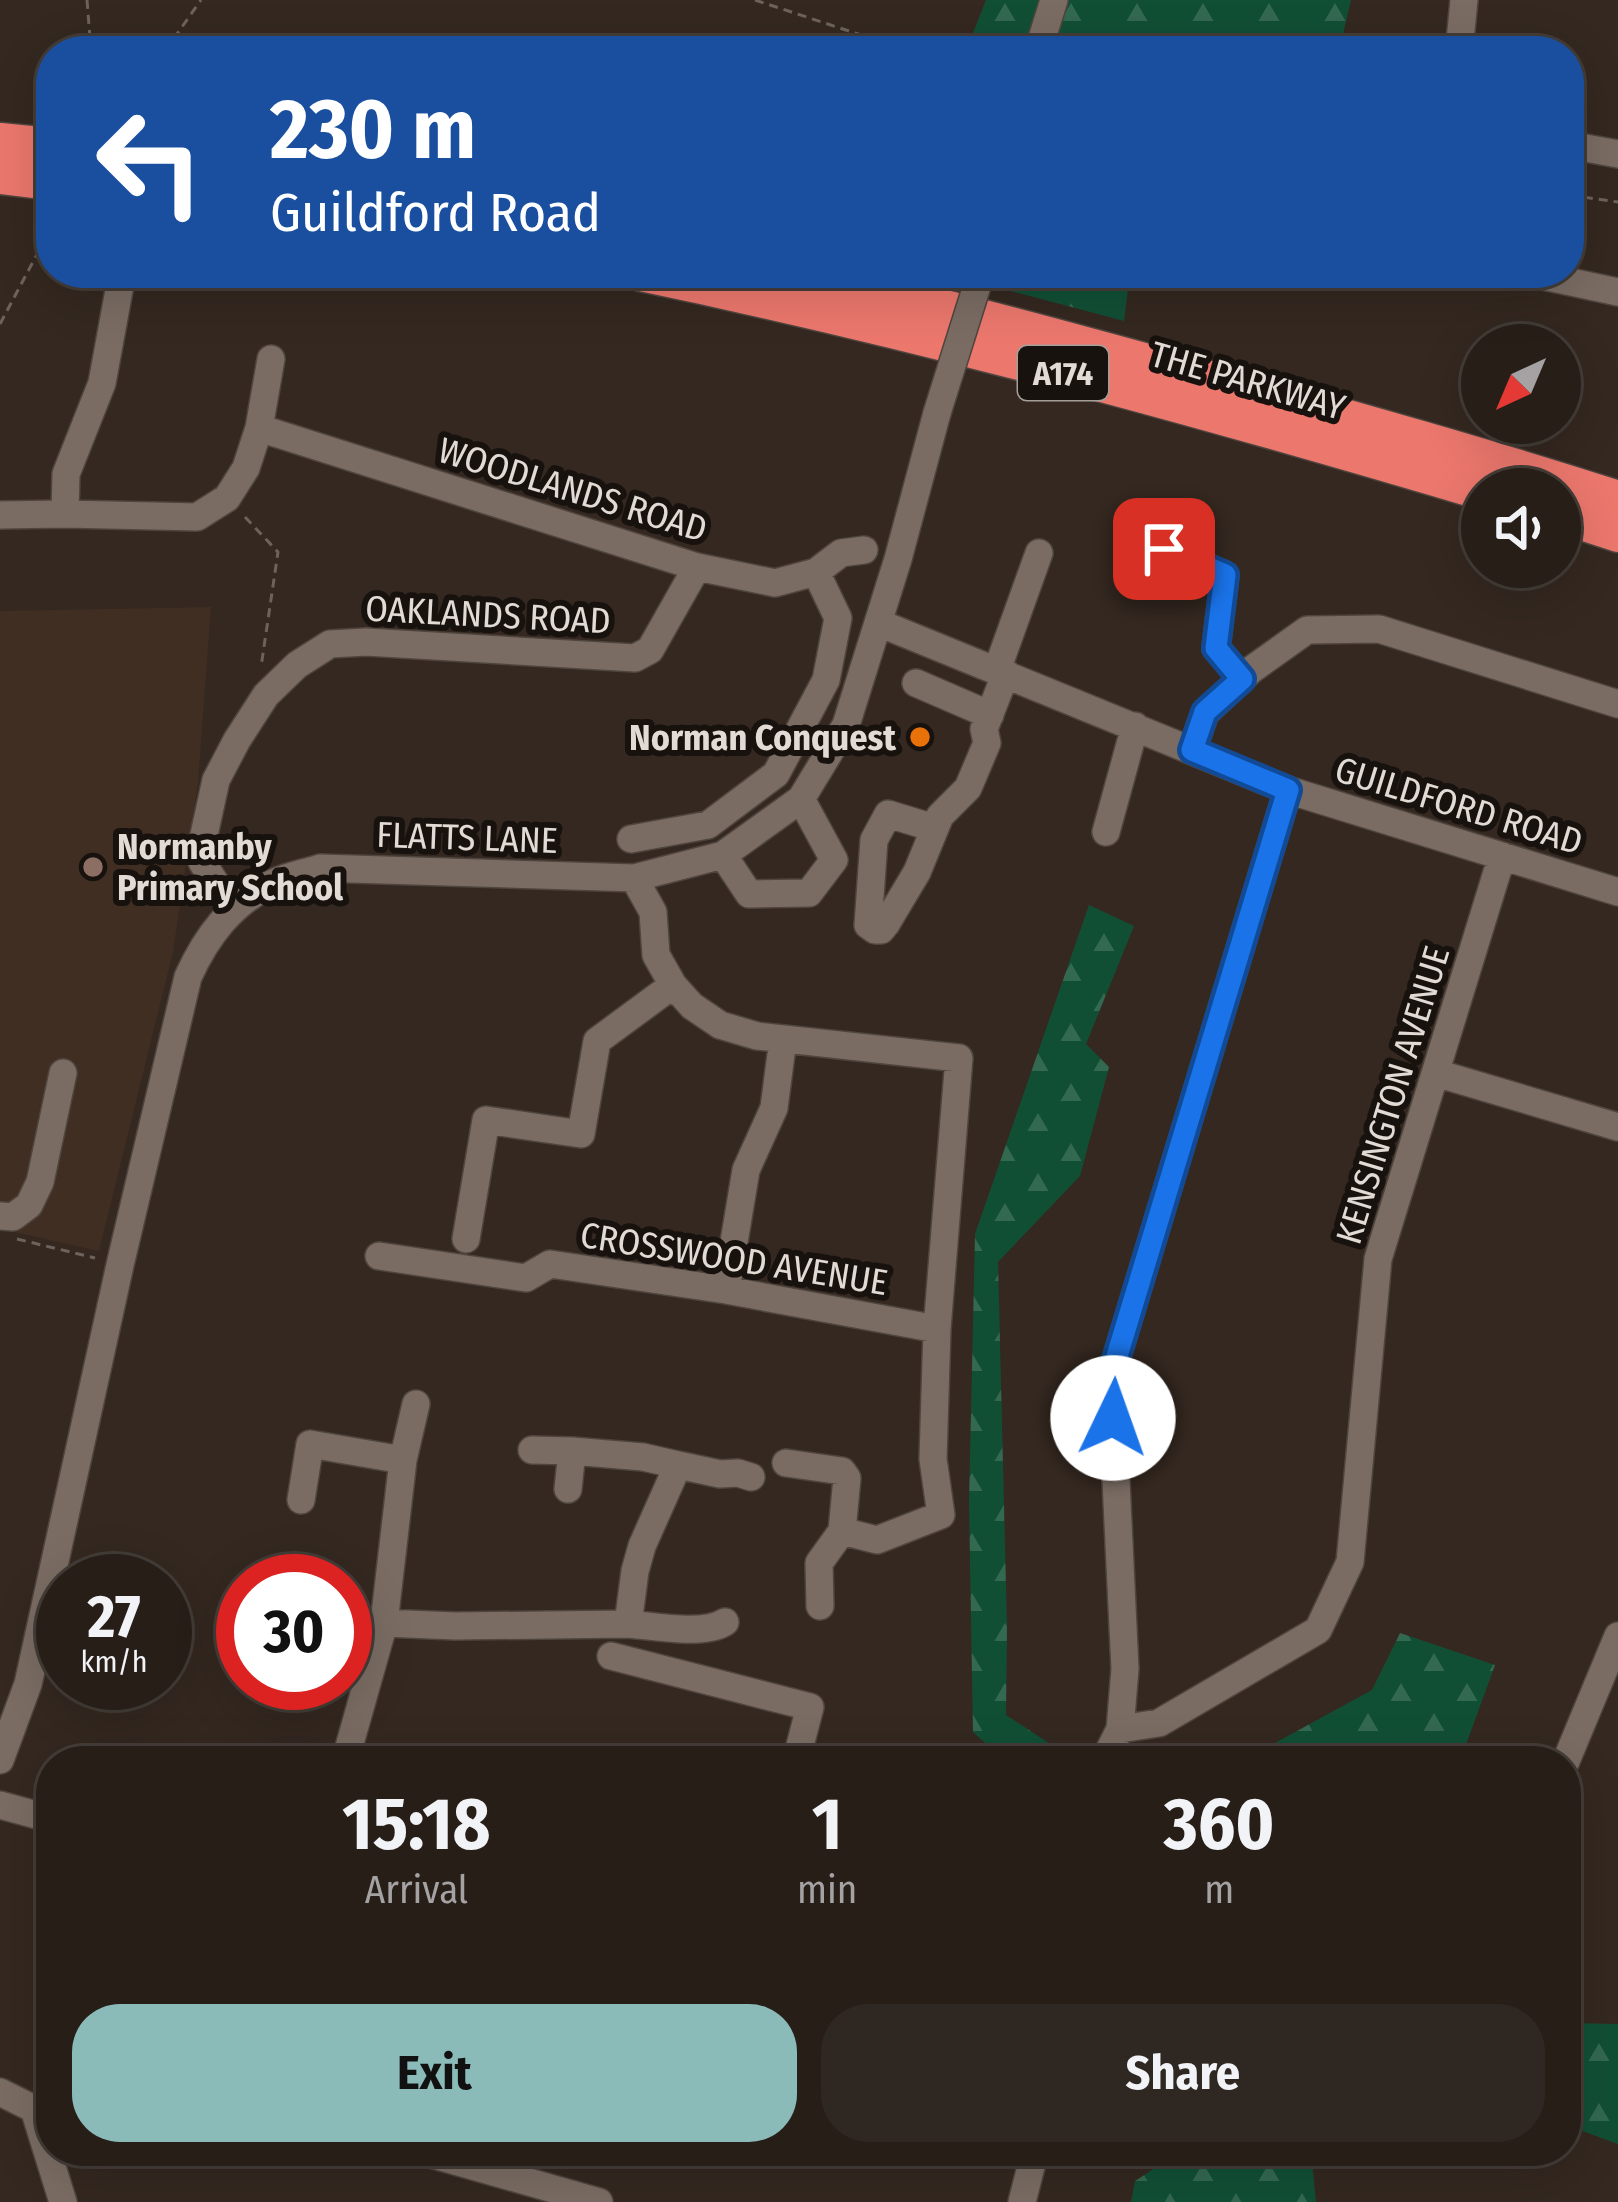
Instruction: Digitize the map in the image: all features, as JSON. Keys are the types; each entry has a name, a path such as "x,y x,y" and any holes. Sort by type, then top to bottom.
{"highway":[{"path":"0,141 36,144"},
{"path":"6,176 36,180"},
{"name":"THE PARKWAY","path":"711,288 1097,381 1461,486"},
{"name":"THE PARKWAY","path":"866,288 1306,406 1618,500"},
{"path":"1581,522 1618,534"}],"street":[{"path":"1043,36 1054,0"},
{"path":"1460,36 1464,0"},
{"path":"1584,148 1618,152"},
{"path":"1584,285 1618,292"},
{"path":"65,514 66,474 102,383 120,288"},
{"name":"FLATTS LANE","path":"0,1760 14,1680 188,977 203,944 237,906 273,883 320,868 634,878 723,856 801,799 846,725 976,288"},
{"path":"0,515 196,517 227,498 246,468 259,428 271,359"},
{"name":"WOODLANDS ROAD","path":"259,428 698,567 776,583 816,572 841,553 864,550"},
{"path":"1135,536 1225,575 1216,648 1242,679"},
{"path":"1151,576 1164,549"},
{"path":"934,828 946,808 968,788 987,743 984,729 1039,553"},
{"name":"OAKLANDS ROAD","path":"237,906 202,862 216,781 266,694 296,665 330,644 366,642 634,658 650,650 698,567"},
{"path":"631,839 708,825 776,774 826,680 838,617 816,572"},
{"name":"GUILDFORD ROAD","path":"879,623 1288,790 1618,892"},
{"path":"1192,750 1205,712 1306,630 1379,628 1618,704"},
{"path":"916,683 990,715"},
{"path":"1106,832 1136,727"},
{"path":"795,738 827,757"},
{"path":"1112,1746 1120,1729 1125,1670 1111,1376 1288,790"},
{"path":"723,856 748,894 809,892 834,860 801,799"},
{"name":"KENSINGTON AVENUE","path":"1120,1729 1159,1723 1318,1630 1350,1562 1378,1259 1502,856"},
{"path":"634,878 653,913 656,955 673,985 692,1006 720,1025 757,1036 959,1058 938,1329 933,1459 941,1515 877,1540 842,1531"},
{"path":"466,1239 486,1120 581,1134 597,1041 673,985"},
{"path":"726,1290 746,1170 774,1108 783,1039"},
{"path":"2,1226 35,1196 63,1073"},
{"path":"1436,1073 1618,1127"},
{"name":"CROSSWOOD AVENUE","path":"379,1256 526,1278 550,1264 938,1329"},
{"path":"349,1746 384,1623 403,1460 416,1404"},
{"path":"301,1500 310,1444 403,1460"},
{"path":"532,1450 643,1457 751,1477"},
{"path":"568,1489 572,1451"},
{"path":"786,1463 846,1474 842,1531 819,1563 820,1606"},
{"path":"628,1624 642,1546 678,1465"},
{"path":"384,1623 705,1628 725,1622"},
{"path":"1572,1746 1618,1636"},
{"path":"611,1656 810,1707 800,1746"},
{"path":"0,1805 36,1815"},
{"path":"0,2092 36,2108"},
{"path":"55,2166 63,2202"},
{"path":"473,2166 599,2202"},
{"path":"1022,2202 1031,2166"}],"path":[{"path":"87,0 90,36"},
{"path":"176,36 201,0"},
{"path":"755,0 861,35 895,36"},
{"path":"1584,197 1618,202"},
{"path":"0,324 36,256"},
{"path":"227,498 278,552 259,681 266,694"},
{"path":"2,1226 120,1264"}],"shaded area":[{"name":"Normanby Primary School","path":"211,607 198,783 173,952 99,1251 0,1229 0,611"}],"green space":[{"path":"986,0 1351,0 1343,36 972,36"},
{"path":"1000,288 1128,288 1124,321"},
{"path":"1089,905 1134,926 1086,1044 1109,1067 1080,1176 998,1262 1006,1715 1053,1746 988,1746 973,1732 969,1503 975,1234"},
{"path":"1400,1633 1495,1665 1465,1746 1269,1746 1372,1690"},
{"path":"1581,2023 1618,2024 1618,2144 1581,2130"},
{"path":"1158,2166 1312,2166 1316,2202 1131,2202 1135,2181"}],"place":[{"name":"Norman Conquest","path":"920,737"},
{"name":"Normanby Primary School","path":"93,867"}],"route":[{"path":"1113,1418 1111,1376 1288,790 1192,750 1205,712 1242,679 1216,648 1225,575 1164,549"}]}
